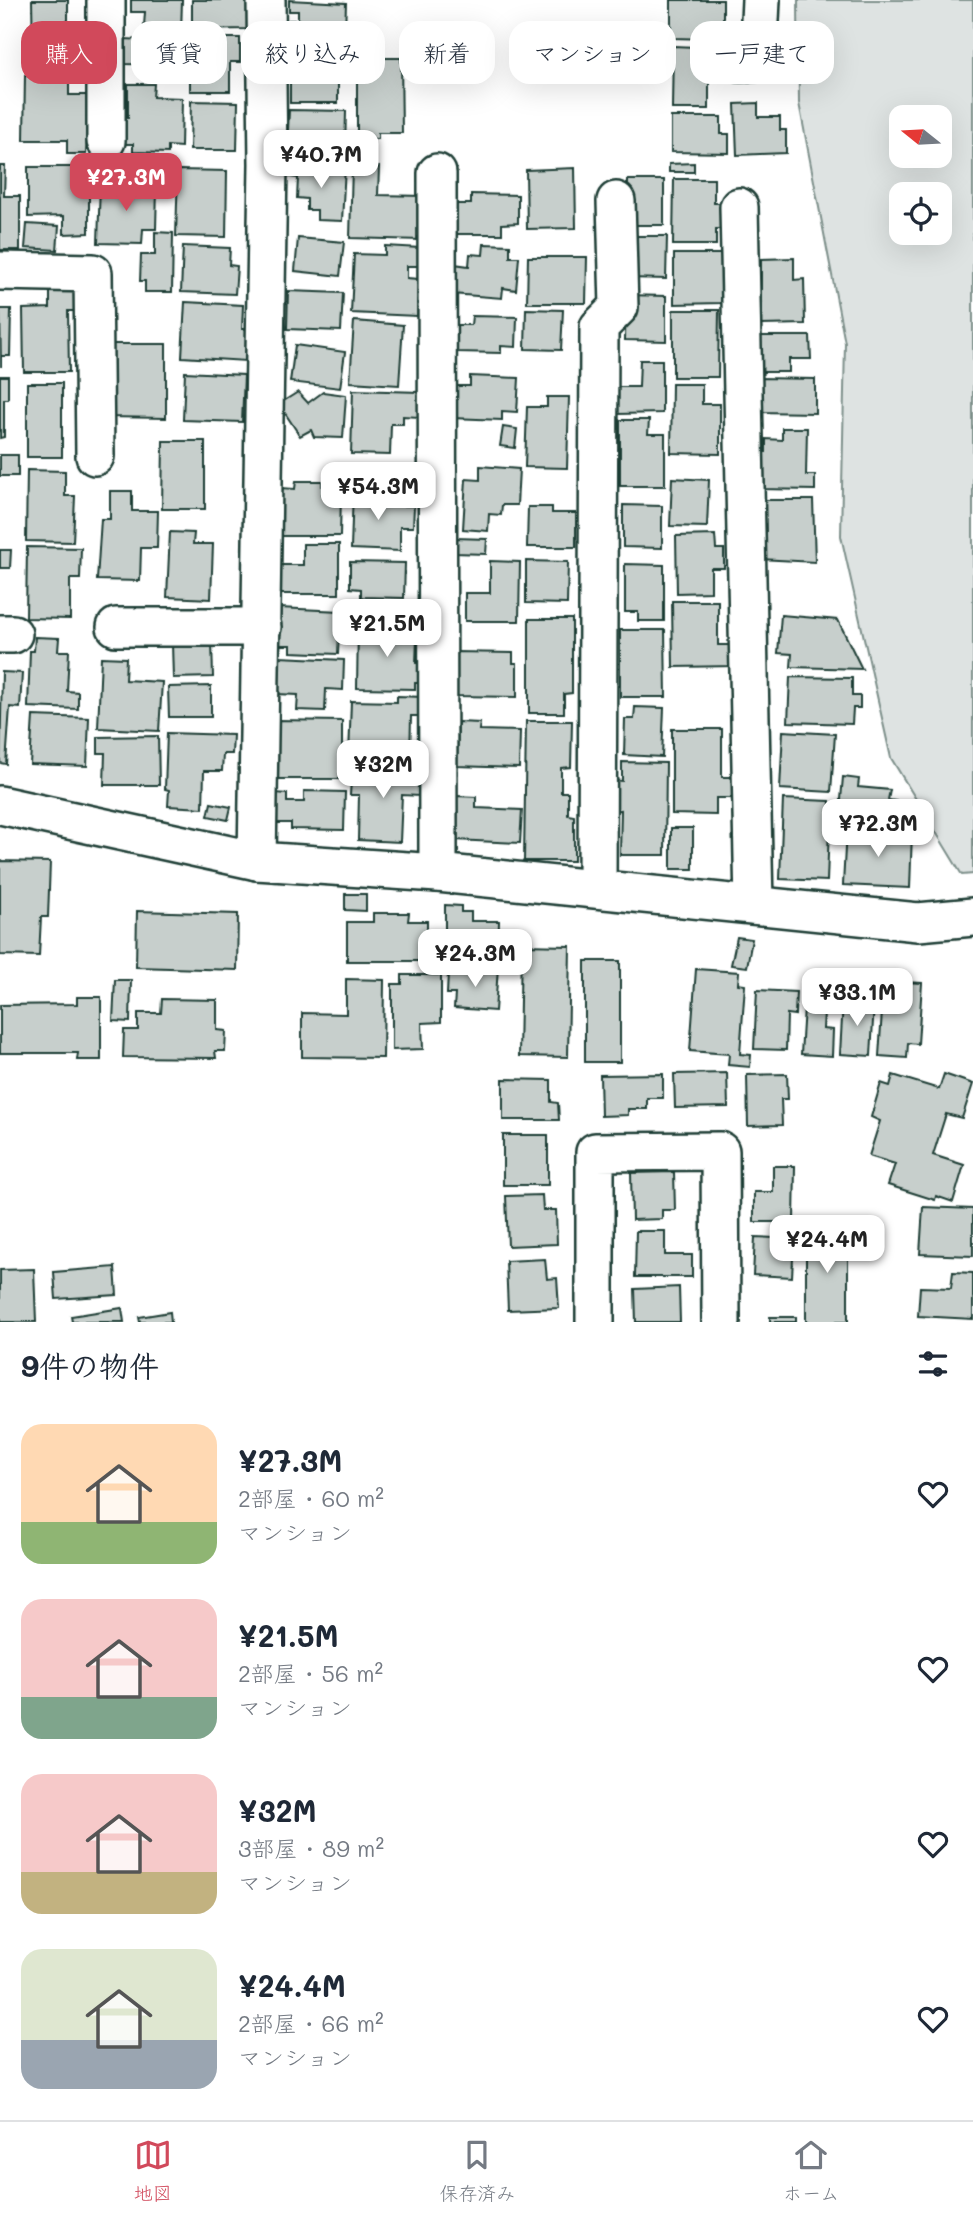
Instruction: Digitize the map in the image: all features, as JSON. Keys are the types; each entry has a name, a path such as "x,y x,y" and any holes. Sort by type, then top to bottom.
{"street":[{"path":"106,0 107,141"},
{"path":"257,861 268,164 266,0"},
{"path":"760,21 761,0"},
{"path":"438,173 438,873"},
{"path":"597,889 599,327 619,307 616,201"},
{"path":"739,207 754,905"},
{"path":"0,271 93,273 95,456"},
{"path":"116,627 262,627"},
{"path":"0,805 257,861 438,873 918,922 973,917"},
{"path":"595,1322 595,1152 720,1151 721,1322"}],"shaded area":[{"path":"798,0 973,0 973,874 962,875 891,758 841,536 845,343 799,103 799,84 834,84 834,21 798,21"}],"building":[{"path":"32,0 68,0 68,21 32,21"},
{"path":"131,0 182,0 181,21 144,21 145,12 131,12"},
{"path":"192,0 247,0 248,21 241,21 241,29 227,29 227,21 192,21"},
{"path":"289,0 346,3 345,21 289,21 298,20 298,11 289,11"},
{"path":"671,0 723,0 723,21 690,21 690,38 676,38 676,21 671,21"},
{"path":"227,38 240,38 240,62 230,62 230,91 190,91 190,84 227,84"},
{"path":"125,39 131,39 131,64 124,64"},
{"path":"676,46 690,47 690,84 709,84 709,109 672,109 672,84 676,84"},
{"path":"385,58 399,58 402,133 378,133 378,139 357,139 357,84 385,84"},
{"path":"25,84 69,84 69,95 88,95 86,154 67,154 67,140 24,140"},
{"path":"128,84 154,84 153,97 182,98 181,147 168,146 168,153 133,152 133,144 120,144 121,118 128,118"},
{"path":"290,84 338,84 338,103 290,103"},
{"path":"191,101 238,102 237,150 190,150"},
{"path":"758,103 758,117 780,117 780,130 786,130 786,153 737,155 735,104"},
{"path":"289,110 346,111 345,152 287,151"},
{"path":"671,117 721,117 721,134 729,134 729,153 671,152"},
{"path":"694,163 694,172 669,172 669,164"},
{"path":"291,165 345,167 342,221 317,220 317,210 307,210 307,199 297,198 298,178 290,177"},
{"path":"0,166 5,166 4,196 20,196 20,250 0,250"},
{"path":"352,166 379,167 378,195 423,196 422,240 350,238"},
{"path":"28,167 89,167 89,233 64,234 64,216 28,217"},
{"path":"575,168 576,228 527,229 526,170"},
{"path":"178,170 227,171 226,237 176,236"},
{"path":"674,179 714,179 714,203 725,203 725,229 716,229 716,245 673,245"},
{"path":"628,180 664,180 664,225 628,225"},
{"path":"100,184 157,186 156,229 143,229 142,244 98,243"},
{"path":"471,194 518,195 518,223 502,224 502,234 454,234 454,204 471,204"},
{"path":"27,224 59,226 57,250 25,248"},
{"path":"155,232 173,233 172,292 145,292 145,281 140,281 141,255 155,255"},
{"path":"628,236 667,236 666,279 628,278"},
{"path":"298,238 344,242 340,276 295,271"},
{"path":"484,244 510,245 510,257 519,257 516,290 503,288 502,298 452,294 454,264 469,266 470,254 483,255"},
{"path":"183,246 230,248 229,265 237,266 235,294 181,292"},
{"path":"385,246 420,248 419,266 407,266 407,278 418,279 417,316 351,313 354,254 385,255"},
{"path":"674,254 721,254 722,303 674,304"},
{"path":"528,257 587,257 586,303 527,303"},
{"path":"794,258 794,280 804,279 805,324 761,325 761,259"},
{"path":"79,289 80,311 68,311 69,372 24,372 23,309 50,308 50,290"},
{"path":"288,291 343,293 341,331 287,329"},
{"path":"626,295 666,296 666,341 625,340"},
{"path":"185,302 243,305 242,329 248,329 246,361 182,357"},
{"path":"0,309 11,309 10,356 1,356 1,367"},
{"path":"526,309 563,310 561,350 525,349"},
{"path":"673,310 719,310 718,377 673,377"},
{"path":"472,316 517,317 516,347 501,346 501,353 457,352 457,325 471,325"},
{"path":"354,321 403,325 399,385 350,382"},
{"path":"760,336 810,336 811,359 789,359 789,372 760,372"},
{"path":"108,344 166,344 166,418 107,417"},
{"path":"295,345 345,352 340,388 290,382"},
{"path":"640,360 662,360 662,413 618,414 618,387 639,387"},
{"path":"185,372 244,375 242,422 183,420"},
{"path":"0,376 8,376 8,399 4,399 4,437 0,438"},
{"path":"470,376 519,378 517,412 502,411 502,420 452,418 454,386 470,386"},
{"path":"758,378 815,379 815,413 757,412"},
{"path":"27,383 62,383 62,457 27,457"},
{"path":"672,384 702,384 702,404 720,404 720,454 671,453"},
{"path":"353,390 420,392 419,417 403,416 403,424 391,424 390,455 351,454"},
{"path":"298,392 308,403 323,392 346,395 343,438 314,437 311,430 300,436 279,404"},
{"path":"547,397 569,397 567,468 525,467 527,407 547,407"},
{"path":"620,420 649,420 648,434 665,434 665,486 620,486"},
{"path":"503,427 517,429 515,448 500,446"},
{"path":"782,428 807,428 806,475 815,475 815,490 759,489 761,452 766,452 766,439 782,440"},
{"path":"163,441 205,441 205,509 162,509"},
{"path":"0,455 18,455 18,476 0,476"},
{"path":"480,466 519,469 517,505 502,505 501,515 489,514 488,531 463,529 466,479 480,480"},
{"path":"27,470 65,471 65,496 75,496 73,542 26,541"},
{"path":"672,478 709,480 707,527 670,526"},
{"path":"296,481 322,481 322,494 341,494 340,536 279,536 280,488 295,489"},
{"path":"353,490 387,491 386,505 414,506 413,527 400,527 400,551 351,549"},
{"path":"110,491 132,491 132,511 158,511 157,548 141,548 140,581 97,580 101,519 110,519"},
{"path":"762,500 813,500 815,562 760,559"},
{"path":"623,505 662,506 662,548 623,547"},
{"path":"528,507 552,507 552,513 576,513 576,547 527,547"},
{"path":"170,532 194,533 193,544 213,544 211,599 167,597"},
{"path":"715,535 716,549 724,549 724,568 711,568 711,592 677,593 676,536"},
{"path":"455,538 487,539 486,554 454,553"},
{"path":"303,544 339,544 339,594 279,594 279,565 303,565"},
{"path":"27,547 81,548 80,579 70,579 70,619 26,618"},
{"path":"0,550 11,550 10,568 0,568"},
{"path":"490,561 520,562 519,621 465,621 465,593 490,593"},
{"path":"526,561 568,562 567,604 526,603"},
{"path":"350,562 405,563 404,598 361,597 361,589 350,588"},
{"path":"625,564 664,565 664,621 638,621 638,612 625,612"},
{"path":"672,601 718,601 718,645 736,645 736,666 673,667"},
{"path":"279,608 340,611 338,654 291,652 291,645 277,645"},
{"path":"781,615 838,620 862,669 791,667 792,654 778,653"},
{"path":"529,619 572,619 572,693 564,694 564,713 529,713"},
{"path":"358,627 409,628 408,638 417,638 416,663 423,663 422,683 415,683 415,689 357,688"},
{"path":"620,630 665,630 666,697 620,697"},
{"path":"35,637 59,638 58,651 69,651 67,691 78,692 78,709 28,707 30,651 34,651"},
{"path":"212,641 213,677 173,678 172,643"},
{"path":"455,652 513,653 513,663 517,663 517,697 455,696"},
{"path":"101,657 126,658 125,680 162,682 159,731 98,728"},
{"path":"279,657 344,660 343,690 326,689 325,711 297,710 298,695 277,694"},
{"path":"2,672 22,673 20,708 10,707 6,764 0,763"},
{"path":"790,677 852,678 852,696 860,696 860,708 853,708 852,724 788,722"},
{"path":"211,686 211,717 169,717 168,687"},
{"path":"397,696 423,697 423,716 411,716 410,758 349,756 351,701 397,702"},
{"path":"635,707 664,708 662,757 624,755 625,719 634,719"},
{"path":"33,716 89,718 87,766 30,764"},
{"path":"275,720 342,721 342,779 271,779"},
{"path":"526,721 572,721 571,767 561,768 561,792 568,792 568,815 574,816 574,861 524,861"},
{"path":"458,722 480,723 479,730 520,731 519,768 457,766"},
{"path":"672,729 722,729 722,777 734,777 733,798 716,798 716,815 672,814"},
{"path":"783,731 835,734 831,792 780,789"},
{"path":"167,733 233,735 232,754 223,754 222,771 204,771 203,808 168,806 169,790 165,789"},
{"path":"158,736 159,785 104,785 105,753 98,753 98,737"},
{"path":"622,762 666,763 665,855 620,855 621,810 613,811 613,780 622,781"},
{"path":"352,766 421,768 420,796 402,795 400,842 358,840 359,795 350,795"},
{"path":"843,777 859,779 858,787 890,790 888,800 896,801 894,827 839,822"},
{"path":"304,791 345,792 344,830 291,829 291,823 275,823 276,793 287,794 287,802 304,802"},
{"path":"457,796 476,797 476,808 522,810 520,843 455,840"},
{"path":"783,799 830,801 827,881 780,879"},
{"path":"211,803 231,807 228,820 208,816"},
{"path":"671,828 693,828 693,869 671,869"},
{"path":"846,829 912,832 910,888 843,885"},
{"path":"0,861 50,862 48,917 41,917 39,956 0,955"},
{"path":"345,894 366,894 366,911 345,910"},
{"path":"445,905 461,906 461,912 471,912 471,921 499,921 498,960 445,960"},
{"path":"137,911 238,914 237,970 136,967"},
{"path":"373,913 409,913 408,921 427,921 427,961 347,961 347,922 373,922"},
{"path":"737,937 752,939 747,967 731,965"},
{"path":"521,945 570,946 568,1057 519,1056"},
{"path":"585,961 620,961 620,1062 585,1062"},
{"path":"473,966 498,967 495,1011 454,1008 455,994 447,994 448,973 473,974"},
{"path":"696,969 739,972 738,984 745,985 740,1054 751,1055 750,1067 728,1065 729,1054 690,1051"},
{"path":"402,975 441,975 441,1022 422,1023 423,1049 392,1050 392,984 402,984"},
{"path":"806,976 826,978 823,1029 833,1030 832,1056 801,1054"},
{"path":"346,979 384,980 383,1058 302,1057 302,1013 346,1014"},
{"path":"115,980 131,980 130,1022 113,1021"},
{"path":"884,981 922,983 918,1044 908,1043 907,1058 879,1056"},
{"path":"757,990 796,992 795,1015 787,1014 786,1050 754,1049"},
{"path":"77,997 101,997 101,1060 77,1060 78,1053 0,1053 0,1005 77,1004"},
{"path":"162,999 217,1000 217,1030 226,1031 225,1051 215,1051 216,1058 123,1057 124,1030 138,1030 138,1013 161,1013"},
{"path":"843,1001 874,1002 871,1056 840,1054"},
{"path":"727,1073 728,1107 675,1108 674,1074"},
{"path":"663,1074 663,1098 647,1098 647,1109 628,1109 628,1115 601,1116 600,1075"},
{"path":"787,1074 788,1099 781,1099 782,1125 748,1126 747,1075"},
{"path":"944,1074 973,1084 962,1118 946,1114 933,1155 964,1165 953,1202 936,1196 935,1200 888,1185 895,1164 869,1156 880,1121 871,1117 881,1083 890,1086 893,1075 939,1089"},
{"path":"503,1079 551,1080 551,1102 558,1103 559,1120 503,1120"},
{"path":"503,1135 548,1135 548,1185 503,1185"},
{"path":"773,1166 795,1166 794,1222 754,1222 754,1192 773,1192"},
{"path":"674,1172 675,1210 662,1210 662,1219 632,1220 631,1173"},
{"path":"542,1195 543,1210 556,1210 557,1244 508,1246 506,1196"},
{"path":"923,1207 973,1209 973,1256 920,1254"},
{"path":"848,1228 848,1322 806,1322 806,1229"},
{"path":"636,1231 665,1231 665,1255 692,1255 692,1277 635,1277"},
{"path":"755,1237 794,1239 792,1277 753,1275"},
{"path":"545,1259 547,1279 557,1278 559,1308 508,1310 506,1261"},
{"path":"115,1267 117,1295 56,1299 54,1272"},
{"path":"34,1269 36,1322 0,1322 0,1270"},
{"path":"953,1272 973,1273 973,1319 918,1316 920,1287 951,1288"},
{"path":"679,1287 680,1322 636,1322 635,1289"},
{"path":"122,1308 124,1322 72,1322 71,1316"},
{"path":"170,1312 171,1322 140,1322 139,1317"},
{"path":"770,1317 796,1317 796,1322 770,1322"}]}
